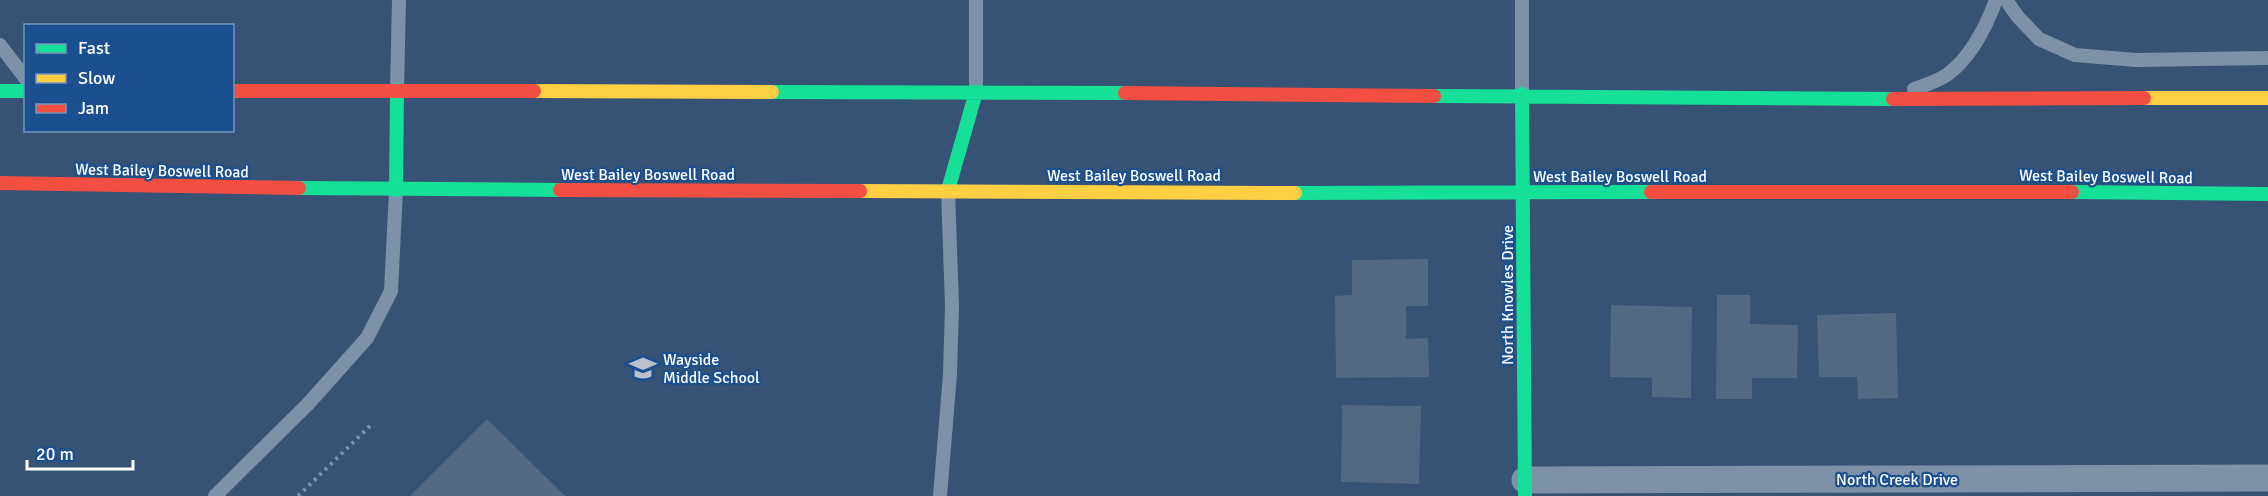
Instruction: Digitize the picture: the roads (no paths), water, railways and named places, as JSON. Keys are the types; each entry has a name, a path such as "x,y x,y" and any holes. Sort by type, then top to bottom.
{"main road":[{"path":"396,190 397,90"},
{"path":"0,91 24,91"},
{"path":"234,91 1522,94 1891,99 2268,98"},
{"path":"948,190 976,92"},
{"name":"North Knowles Drive","path":"1522,94 1525,488"},
{"name":"West Bailey Boswell Road","path":"0,183 396,190 1523,193 1998,191 2268,194"}],"street":[{"name":"North Creek Drive","path":"1525,488 2268,478"}],"lane":[{"path":"397,90 399,0"},
{"path":"976,0 976,92"},
{"path":"1522,0 1522,94"},
{"path":"1891,99 1947,75 1969,54 1987,23 1996,0"},
{"path":"2006,0 2018,17 2039,39 2075,56 2136,60 2268,58"},
{"path":"0,45 24,76"},
{"path":"215,496 308,404 367,338 391,291 396,190"},
{"path":"940,496 950,374 952,306 948,190"}],"place":[{"name":"Wayside Middle School","path":"643,368"}]}
